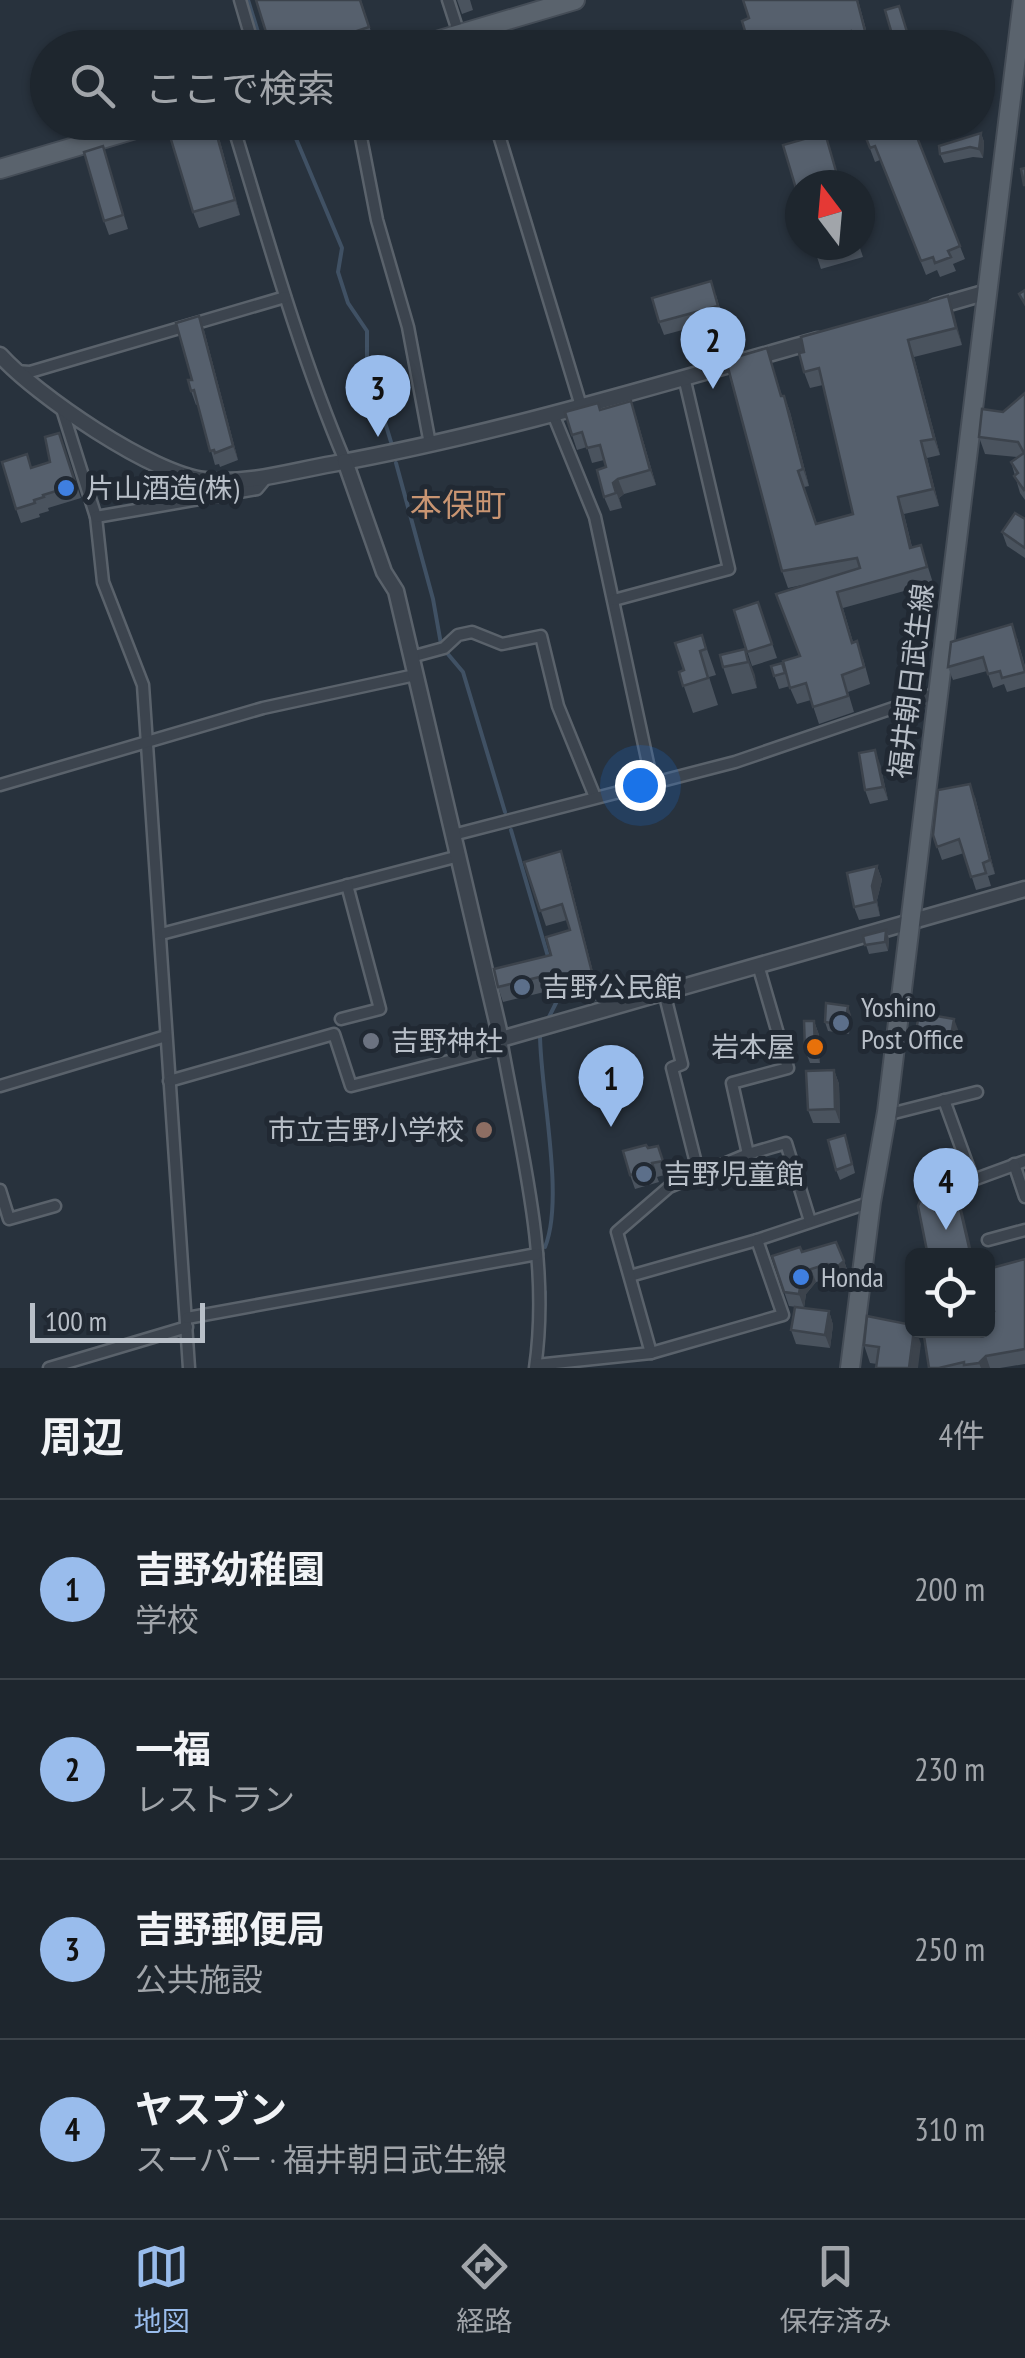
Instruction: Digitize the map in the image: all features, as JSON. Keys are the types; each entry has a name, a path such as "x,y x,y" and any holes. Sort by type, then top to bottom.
{"main road":[{"path":"489,30 574,0"},
{"name":"福井朝日武生線","path":"850,1368 870,1202 886,1115 1023,0"},
{"path":"0,169 98,140"}],"street":[{"path":"240,0 249,30"},
{"path":"448,0 462,30"},
{"path":"237,140 320,401 346,461 384,572 396,592 501,1039 537,1254 542,1318 535,1366 651,1353 782,1315 756,1240"},
{"path":"361,140 377,220 408,328 430,444"},
{"path":"500,140 580,406"},
{"path":"911,313 987,292"},
{"path":"7,373 30,372 285,298"},
{"path":"0,354 7,373 172,472 204,480 241,481 430,444 553,414 836,334"},
{"path":"614,600 730,569 684,377"},
{"path":"62,408 96,517 103,582 143,685 189,1368"},
{"path":"553,414 595,517 652,782"},
{"path":"96,517 257,489 269,475"},
{"path":"410,657 444,648 458,635 472,632 502,644 541,636 558,706 595,798"},
{"path":"0,785 263,708 415,674"},
{"path":"454,835 735,762 937,693"},
{"path":"160,934 460,856"},
{"path":"341,1020 380,1009 347,885"},
{"path":"169,1082 334,1034 351,1086 488,1050 501,1039 1025,888"},
{"path":"748,1154 732,1083 788,1068 758,965"},
{"path":"664,992 682,1064 672,1068 699,1175"},
{"path":"0,1086 166,1036"},
{"path":"886,1115 977,1092"},
{"path":"944,1100 973,1180 1020,1162 1025,1197"},
{"path":"651,1353 617,1232 669,1187 748,1154 786,1143 810,1221"},
{"path":"0,1190 9,1219 55,1206"},
{"path":"630,1276 870,1202"},
{"path":"988,1240 1025,1230"},
{"path":"49,1368 187,1323 537,1254"}],"building":[{"path":"256,0 360,0 369,27 360,30 265,30"},
{"path":"743,0 857,0 865,30 745,30 742,21 749,18"},
{"path":"899,6 906,30 891,30 885,10"},
{"path":"171,140 218,140 235,200 193,212"},
{"path":"827,140 836,170 790,170 783,145"},
{"path":"867,140 918,140 960,246 948,251 951,257 935,263 933,257 921,261 875,146 870,148"},
{"path":"958,140 980,140 979,149 970,147 940,154 939,146"},
{"path":"103,146 123,215 104,221 84,152"},
{"path":"711,281 718,306 659,322 652,298"},
{"path":"948,296 956,328 908,340 934,439 921,441 933,489 898,497 910,548 921,545 927,567 837,592 852,643 857,641 864,667 842,675 848,696 813,707 806,683 790,688 783,661 800,656 776,594 860,568 857,558 782,571 726,360 767,348 784,396 803,469 798,471 816,524 853,514 819,368 804,372 799,353 804,352 801,337"},
{"path":"199,316 233,446 215,453 210,451 194,390 191,391 188,380 192,380 176,323"},
{"path":"1025,393 1024,490 1014,476 1018,473 1011,462 1024,453 1018,442 979,437 982,409 1003,412"},
{"path":"631,401 650,470 618,479 613,483 616,493 604,497 597,470 606,467 600,445 587,448 582,432 572,435 565,412 598,403 600,410"},
{"path":"59,433 76,485 16,509 2,462 27,454 31,468 50,462 45,437"},
{"path":"1015,513 1025,519 1025,548 1002,532"},
{"path":"758,602 772,644 747,652 734,610"},
{"path":"1012,624 1025,672 1002,678 1000,671 988,674 983,657 948,667 951,642"},
{"path":"702,635 706,649 700,651 708,678 683,686 679,672 684,670 675,643"},
{"path":"745,649 748,662 723,667 720,655"},
{"path":"782,663 785,673 774,676 771,666"},
{"path":"875,750 883,787 865,790 859,753"},
{"path":"970,784 990,860 983,863 986,873 971,877 959,839 937,847 933,835 938,790"},
{"path":"561,851 595,984 584,988 580,973 558,980 556,973 498,987 494,969 551,955 546,937 570,930 562,904 540,911 524,862"},
{"path":"877,866 872,886 875,902 854,907 847,873"},
{"path":"886,930 885,942 865,945 863,936"},
{"path":"826,1003 848,1006 845,1025 825,1022"},
{"path":"919,1013 954,1019 951,1036 916,1032"},
{"path":"804,1021 814,1021 815,1050 805,1050"},
{"path":"834,1070 835,1109 808,1110 806,1071"},
{"path":"845,1135 852,1164 836,1170 828,1140"},
{"path":"658,1146 663,1161 652,1163 654,1169 630,1175 623,1151"},
{"path":"953,1178 969,1248 926,1248 918,1206 923,1194 921,1185"},
{"path":"836,1242 844,1261 837,1267 827,1264 811,1269 801,1281 799,1294 784,1292 772,1256"},
{"path":"1025,1259 1025,1349 986,1356 979,1363 929,1368 924,1338 995,1338 995,1267"},
{"path":"795,1307 829,1311 825,1335 791,1330"},
{"path":"867,1316 905,1324 905,1338 913,1338 909,1368 876,1368 879,1347 864,1345"}],"waterway":[{"path":"248,0 257,30"},
{"path":"297,140 342,248 338,272 348,303 367,331 367,385 391,442"},
{"path":"396,463 433,599 441,644"},
{"path":"447,653 463,672 505,812"},
{"path":"511,830 549,960"},
{"path":"547,1021 559,997 557,988"},
{"path":"540,1034 553,1201 545,1247"},
{"path":"544,1313 545,1292"},
{"path":"541,1363 542,1343"}],"place":[{"name":"一福","path":"713,389"},
{"name":"吉野郵便局","path":"378,437"},
{"name":"片山酒造(株)","path":"66,488"},
{"name":"吉野公民館","path":"522,987"},
{"name":"Yoshino Post Office","path":"841,1023"},
{"name":"吉野神社","path":"371,1041"},
{"name":"岩本屋","path":"815,1047"},
{"name":"吉野幼稚園","path":"611,1127"},
{"name":"市立吉野小学校","path":"484,1130"},
{"name":"吉野児童館","path":"644,1174"},
{"name":"ヤスブン","path":"946,1230"},
{"name":"Honda","path":"801,1277"}],"district":[{"name":"本保町","path":"458,505"}]}
